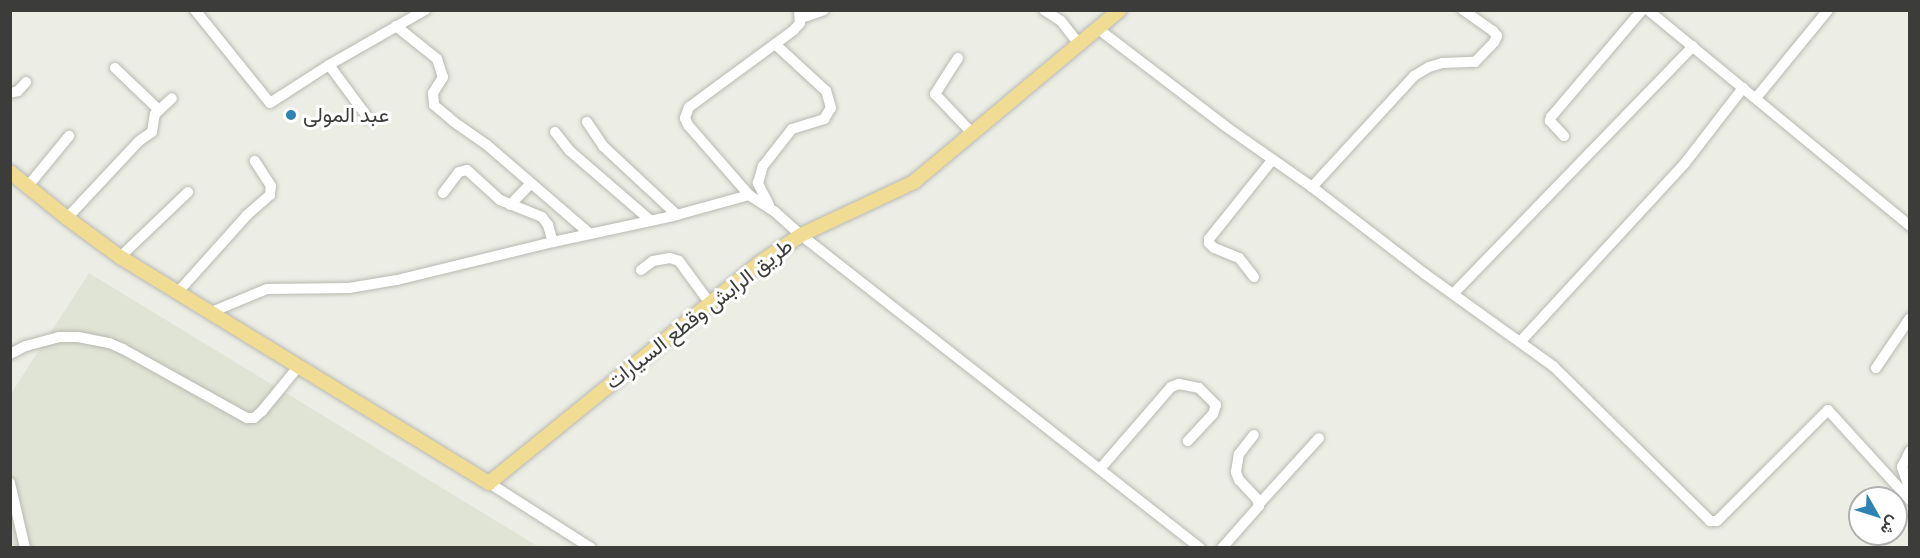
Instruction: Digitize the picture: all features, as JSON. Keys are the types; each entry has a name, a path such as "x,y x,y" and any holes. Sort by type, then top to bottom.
{"main road":[{"name":"طريق الرابش وقطع السيارات","path":"489,483 758,264 801,235 902,190 973,134 1120,10"},
{"path":"10,172 67,218 120,256 209,313 489,483"}],"street":[{"path":"195,10 267,103 273,103 329,65 425,10"},
{"path":"824,10 800,14 798,27 693,104 685,114 688,125 749,195 771,208 801,235 1200,548"},
{"path":"1044,10 1061,21 1078,44"},
{"path":"1312,187 1414,76 1429,67 1442,63 1475,62 1494,42 1497,36 1493,31 1463,10"},
{"path":"1564,136 1550,121 1551,117 1642,10"},
{"path":"1648,10 1907,220"},
{"path":"1756,98 1828,10"},
{"path":"396,26 432,52 437,59 443,77 433,93 434,105 487,145 590,234"},
{"path":"1097,28 1553,366 1710,521 1717,521 1828,410 1910,500"},
{"path":"771,208 760,190 759,173 785,135 792,129 824,119 831,108 831,99 826,91 775,44"},
{"path":"1453,294 1693,46"},
{"path":"958,58 935,94 973,134"},
{"path":"329,65 369,119"},
{"path":"115,68 159,110"},
{"path":"10,93 18,91 26,82"},
{"path":"1520,342 1684,163 1743,88"},
{"path":"67,218 139,141 152,132 154,117 172,98"},
{"path":"587,122 603,146 677,215"},
{"path":"555,132 570,151 650,220"},
{"path":"28,186 69,136"},
{"path":"1254,277 1239,258 1214,248 1209,243 1209,239 1273,159"},
{"path":"178,292 247,215 270,195 271,186 255,161"},
{"path":"443,193 459,172 465,169 510,205 542,217 548,225 553,242"},
{"path":"510,205 531,183"},
{"path":"120,256 188,192"},
{"path":"209,313 267,290 349,288 387,282 677,215 749,195"},
{"path":"641,270 653,261 670,258 679,261 709,302"},
{"path":"1876,368 1910,318"},
{"path":"10,354 26,346 59,337 78,337 109,343 246,418 254,418 262,411 298,367"},
{"path":"1100,469 1171,387 1179,384 1198,388 1216,405 1213,414 1188,441"},
{"path":"1254,435 1239,454 1236,472 1259,504"},
{"path":"1222,548 1319,438"},
{"path":"1910,451 1902,467 1910,490"},
{"path":"10,483 25,548"},
{"path":"489,483 591,548"}],"shaded area":[{"path":"89,273 539,547 11,547 10,395"}],"place":[{"name":"عبد المولى","path":"291,115"}]}
